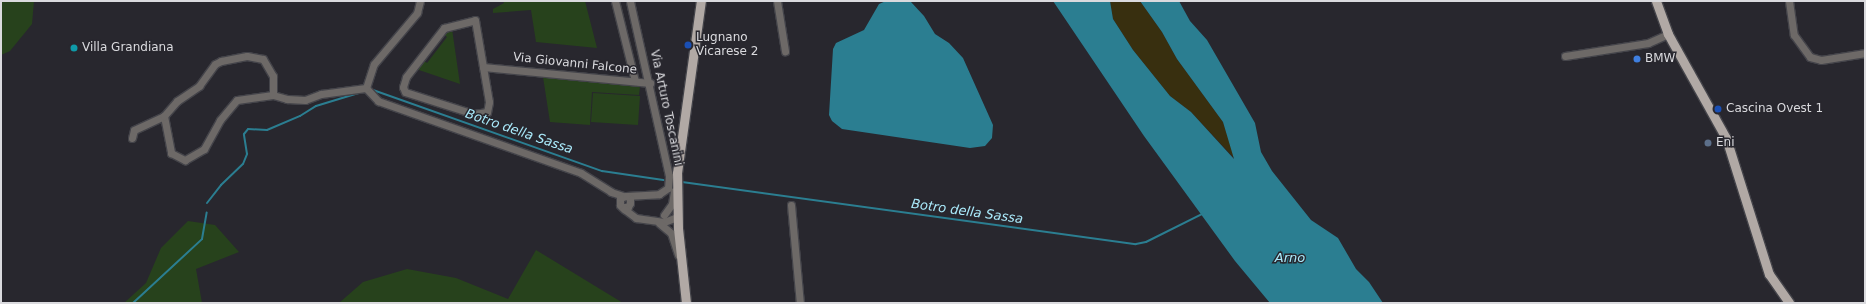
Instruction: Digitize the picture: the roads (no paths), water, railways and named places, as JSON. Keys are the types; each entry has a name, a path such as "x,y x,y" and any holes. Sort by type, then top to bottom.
{"main road":[{"path":"686,303 677,217 677,173 702,1"},
{"path":"1656,1 1668,34 1726,138 1769,274 1789,303"}],"street":[{"path":"366,88 374,64 417,13 420,1"},
{"path":"615,1 635,81"},
{"name":"Via Arturo Toscanini","path":"630,1 650,83 668,169 669,184 659,194 637,196"},
{"path":"776,1 785,50"},
{"path":"1789,1 1794,36 1810,57 1821,60 1865,53"},
{"path":"475,20 483,67 489,104 488,111 483,114 474,114 407,93 403,89 406,77 444,28 475,20"},
{"path":"1565,56 1648,43 1668,34"},
{"path":"132,138 134,130 164,116 177,101 199,86 215,64 237,57 255,56 266,62 273,76 273,94"},
{"name":"Via Giovanni Falcone","path":"483,67 650,83"},
{"path":"164,116 171,153 177,158 185,160 204,149 232,104 244,98 273,94 287,99 305,100 321,94 366,88"},
{"path":"366,88 378,100 581,173 622,200 632,215 657,222 668,222 677,217"},
{"path":"664,215 672,204 677,173"},
{"path":"622,200 637,196"},
{"path":"630,204 637,196"},
{"path":"622,200 630,198 632,215"},
{"path":"791,205 800,303"},
{"path":"645,219 664,215 677,217"},
{"path":"657,222 671,233 682,270"}],"water":[{"path":"886,1 911,2 924,16 935,34 949,43 963,58 993,125 992,138 985,146 970,148 842,129 832,121 829,115 833,49 836,43 864,30 879,4"},
{"name":"Arno","path":"1053,1 1110,1 1113,19 1133,50 1170,96 1191,112 1234,159 1223,122 1177,59 1162,32 1140,1 1179,1 1190,21 1207,40 1255,123 1261,152 1272,171 1311,220 1338,238 1356,269 1369,282 1383,303 1270,303 1235,261 1144,136"}],"waterway":[{"name":"Botro della Sassa","path":"373,90 602,171 663,180"},
{"name":"Botro della Sassa","path":"207,203 221,185 243,164 247,154 244,134 248,129 267,130 300,116 316,106 362,92"},
{"name":"Botro della Sassa","path":"682,182 1136,244 1146,242 1202,214"},
{"name":"Botro della Sassa","path":"133,303 202,239 207,212"}],"place":[{"name":"Lugnano Vicarese 2","path":"688,45"},
{"name":"Villa Grandiana","path":"74,48"},
{"name":"BMW","path":"1637,59"},
{"name":"Cascina Ovest 1","path":"1718,109"},
{"name":"Eni","path":"1708,143"}]}
